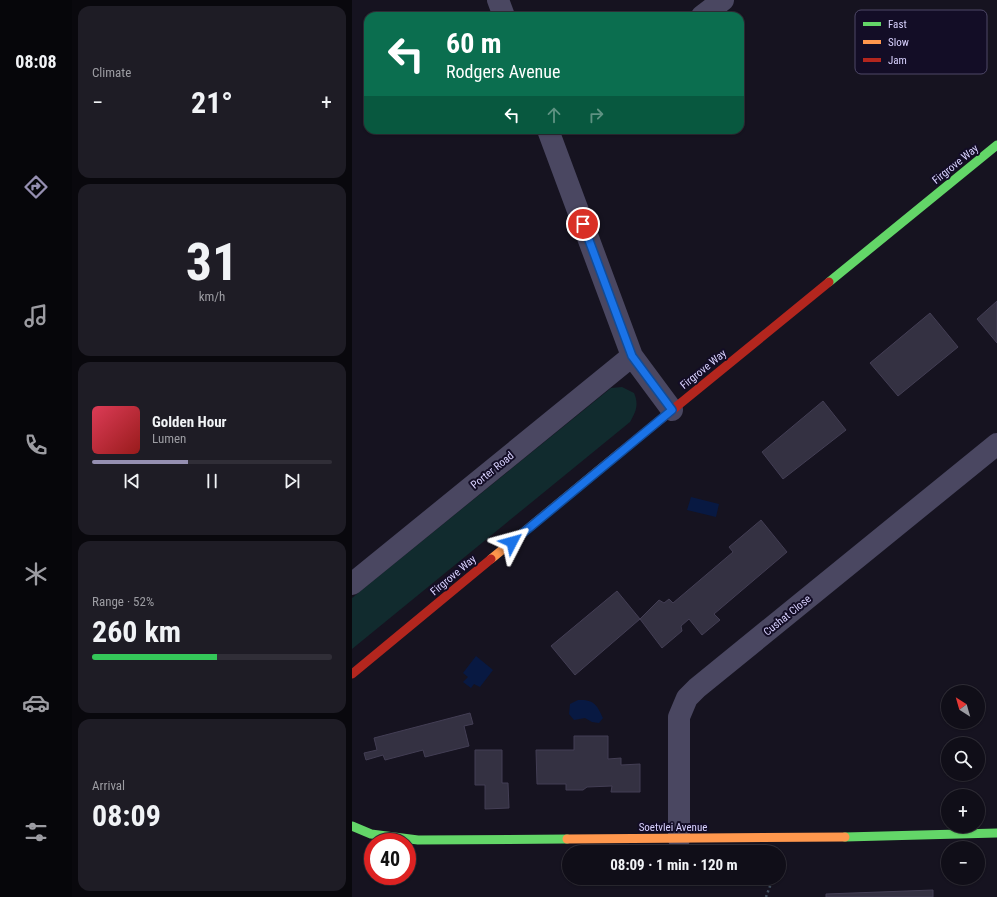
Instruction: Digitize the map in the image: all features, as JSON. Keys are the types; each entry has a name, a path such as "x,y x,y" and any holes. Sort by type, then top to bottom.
{"street":[{"path":"498,0 502,12"},
{"path":"707,12 723,0"},
{"path":"553,134 632,356 672,410"},
{"name":"Firgrove Way","path":"352,674 997,145"},
{"name":"Porter Road","path":"352,584 632,356"},
{"name":"Cushat Close","path":"679,839 679,717 687,698 697,688 997,444"},
{"name":"Soetvlei Avenue","path":"352,826 371,834 418,840 795,838 997,833"}],"path":[{"path":"766,897 770,885"}],"green space":[{"path":"622,387 634,393 636,397 636,408 630,422 352,649 352,598 611,388"}],"water":[{"path":"691,497 719,504 716,517 687,510"},
{"path":"476,656 493,670 480,687 474,684 471,688 463,682 468,677 463,673"},
{"path":"578,700 588,701 597,706 603,718 599,723 592,722 585,718 574,720 569,714 570,704"}],"building":[{"path":"997,301 997,343 977,319"},
{"path":"930,313 958,347 898,396 870,363"},
{"path":"823,401 846,430 783,479 762,452"},
{"path":"761,520 787,552 714,614 720,620 702,635 689,619 681,626 682,631 662,648 640,619 659,600 664,603 669,599 673,603 733,552 729,547"},
{"path":"617,591 640,619 575,675 551,646"},
{"path":"470,713 473,724 464,726 469,746 425,757 423,750 385,760 383,755 366,760 364,753 377,750 374,738"},
{"path":"574,736 608,736 608,759 621,758 621,765 640,764 640,792 611,792 612,786 587,787 583,790 566,790 566,784 537,784 536,750 574,750"},
{"path":"475,750 502,750 502,783 508,783 509,808 485,809 485,785 475,785"},
{"path":"933,890 933,897 826,897 826,894"}],"traffic: fast":[{"path":"829,282 997,145"},
{"path":"352,826 371,834 418,840 567,839"},
{"path":"845,837 997,833"}],"traffic: slow":[{"path":"491,559 622,451"},
{"path":"567,839 845,837"}],"traffic: jam":[{"path":"622,451 829,282"},
{"path":"352,674 491,559"}],"route":[{"path":"512,542 672,410 632,356 583,224"}]}
